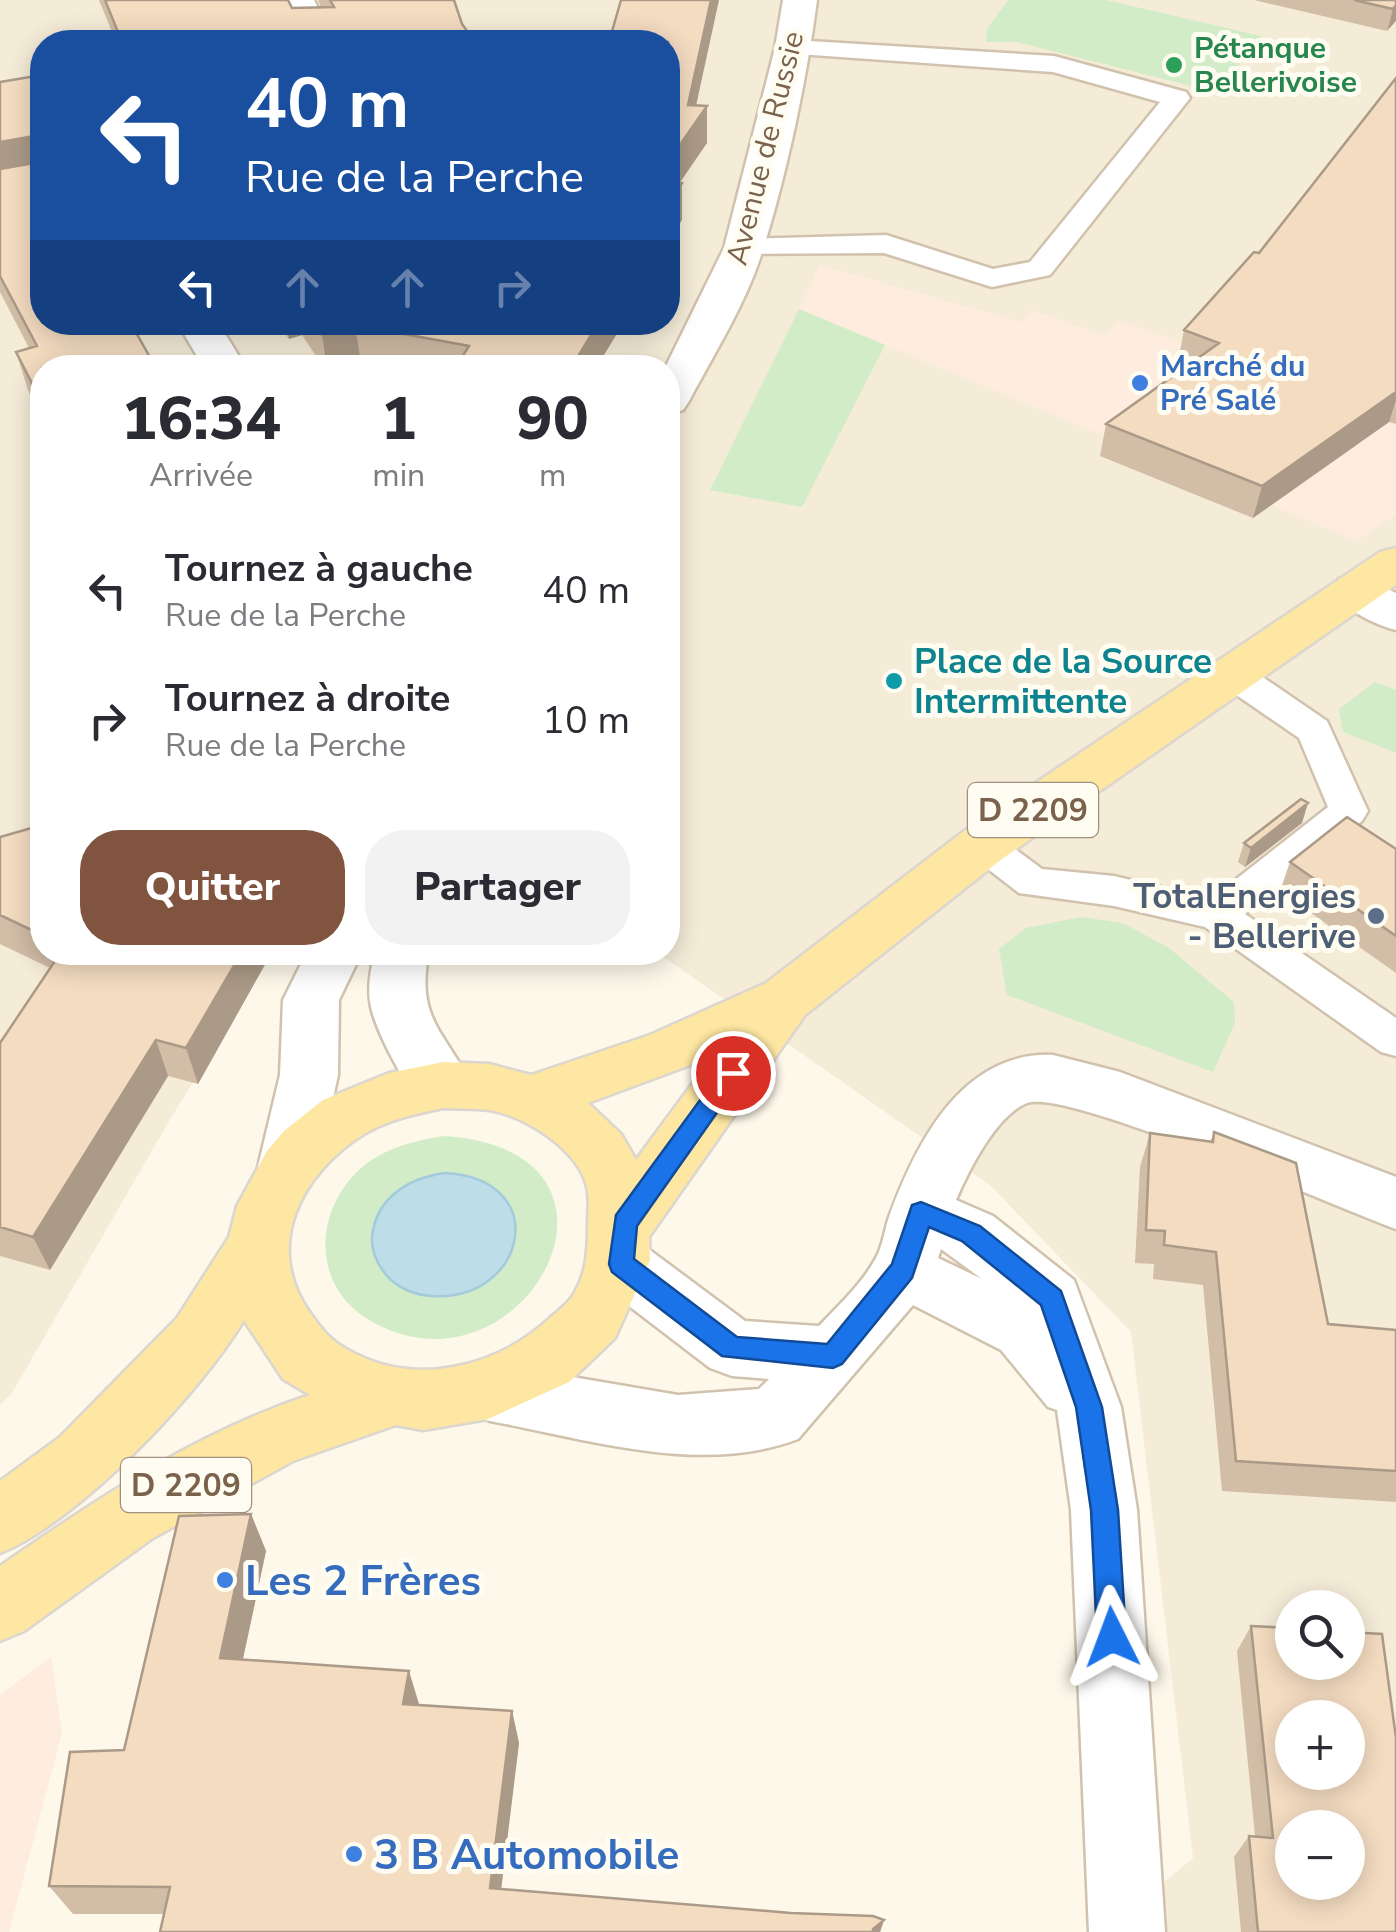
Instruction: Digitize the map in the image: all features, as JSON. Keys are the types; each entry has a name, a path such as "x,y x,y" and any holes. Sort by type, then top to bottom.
{"main road":[{"name":"D 2209","path":"531,1100 670,1051 786,998 982,844 1396,562"},
{"name":"D 2209","path":"623,1244 786,998"},
{"path":"443,1085 488,1087 531,1100 568,1120 596,1148 617,1184 623,1244 604,1304 576,1341 536,1370 490,1392 440,1400 390,1398 343,1383 305,1358 276,1324 260,1286 257,1245 267,1204 288,1167 318,1134 356,1110 398,1092 443,1085"},
{"name":"D 2209","path":"0,1522 82,1460 199,1338 257,1245"},
{"name":"D 2209","path":"0,1607 129,1516 274,1436 390,1398"}],"street":[{"path":"298,0 312,30"},
{"name":"Avenue de Russie","path":"680,378 732,281 744,248 793,48 800,0"},
{"path":"1356,590 1396,614"},
{"path":"288,1167 309,1075 311,1000 328,965"},
{"path":"398,965 393,982 409,1039 443,1085"},
{"path":"490,1392 678,1425 775,1418 833,1356 912,1241 956,1142 985,1101 1020,1080 1056,1077 1100,1089 1396,1204"},
{"path":"912,1241 1023,1330 1089,1407 1104,1510 1127,1932"},
{"path":"623,1244 732,1348 833,1356"}],"lane":[{"path":"744,248 886,244 992,278 1040,269 1176,98 1054,64 793,48"},
{"path":"1217,916 1349,811 1314,730 1232,674"},
{"path":"982,844 1033,883 1114,890 1217,916 1396,1040"}],"shaded area":[{"path":"0,0 1396,0 1396,1932 1104,1932 1193,1858 1131,1332 991,1186 675,965 680,965 680,355 30,355 30,965 266,965 168,1123 12,1393 0,1405"},
{"name":"Marché du Pré Salé","path":"820,265 1021,322 1032,310 1105,336 1119,320 1396,422 1396,514 1357,541 799,309"},
{"path":"51,1657 62,1733 9,1932 0,1932 0,1695"}],"green space":[{"name":"Pétanque Bellerivoise","path":"1008,0 1106,0 1261,36 1222,88 1207,90 1017,42 986,42 987,29"},
{"path":"799,309 885,345 802,507 710,490"},
{"path":"1375,682 1396,690 1396,753 1343,732 1339,709"},
{"path":"1081,917 1123,923 1169,948 1234,1002 1235,1023 1213,1072 1007,995 999,949 1026,928"},
{"path":"444,1136 511,1152 547,1184 557,1225 546,1269 516,1307 474,1332 422,1338 366,1318 348,1304 328,1267 327,1226 345,1186 369,1162 399,1146"}],"water":[{"path":"445,1173 480,1180 502,1196 514,1216 515,1239 506,1261 489,1280 464,1293 432,1296 410,1291 390,1279 375,1256 372,1237 383,1207 399,1190"}],"building":[{"path":"105,0 288,0 292,8 334,7 330,0 454,0 466,30 117,30"},
{"path":"621,0 711,0 688,105 707,106 680,145 680,30 612,30"},
{"path":"1354,0 1396,0 1396,5 1393,9"},
{"path":"30,77 30,137 0,142 0,82"},
{"path":"1396,78 1396,392 1262,486 1106,424 1219,343 1184,330 1254,252 1259,253"},
{"path":"30,164 30,333 0,276 0,169"},
{"path":"31,335 137,335 149,355 30,355 30,379 16,352 37,346"},
{"path":"409,335 591,335 579,355 463,355 469,346"},
{"path":"1301,799 1308,803 1251,848 1244,843"},
{"path":"1347,817 1396,849 1396,936 1290,862"},
{"path":"30,828 30,929 0,915 0,837"},
{"path":"52,965 234,965 186,1048 156,1040 33,1237 0,1227 0,1043"},
{"path":"1214,1132 1296,1163 1328,1324 1396,1330 1396,1471 1236,1461 1216,1252 1164,1245 1165,1231 1146,1230 1150,1133 1213,1142"},
{"path":"251,1514 220,1658 409,1671 403,1704 512,1711 490,1888 873,1916 884,1920 873,1932 160,1932 170,1887 49,1886 70,1752 124,1750 179,1516"},
{"path":"1251,1626 1275,1627 1275,1680 1365,1680 1365,1633 1382,1634 1396,1738 1396,1932 1258,1932 1249,1836 1273,1838"}],"place":[{"name":"Pétanque Bellerivoise","path":"1174,65"},
{"name":"Marché du Pré Salé","path":"1140,383"},
{"name":"Place de la Source Intermittente","path":"894,681"},
{"name":"TotalEnergies - Bellerive","path":"1376,916"},
{"name":"Les 2 Frères","path":"225,1580"},
{"name":"3 B Automobile","path":"354,1854"}],"route":[{"path":"733,1073 625,1223 621,1264 732,1348 833,1356 902,1270 921,1213 971,1234 1052,1298 1089,1407 1104,1510 1112,1637"}]}
